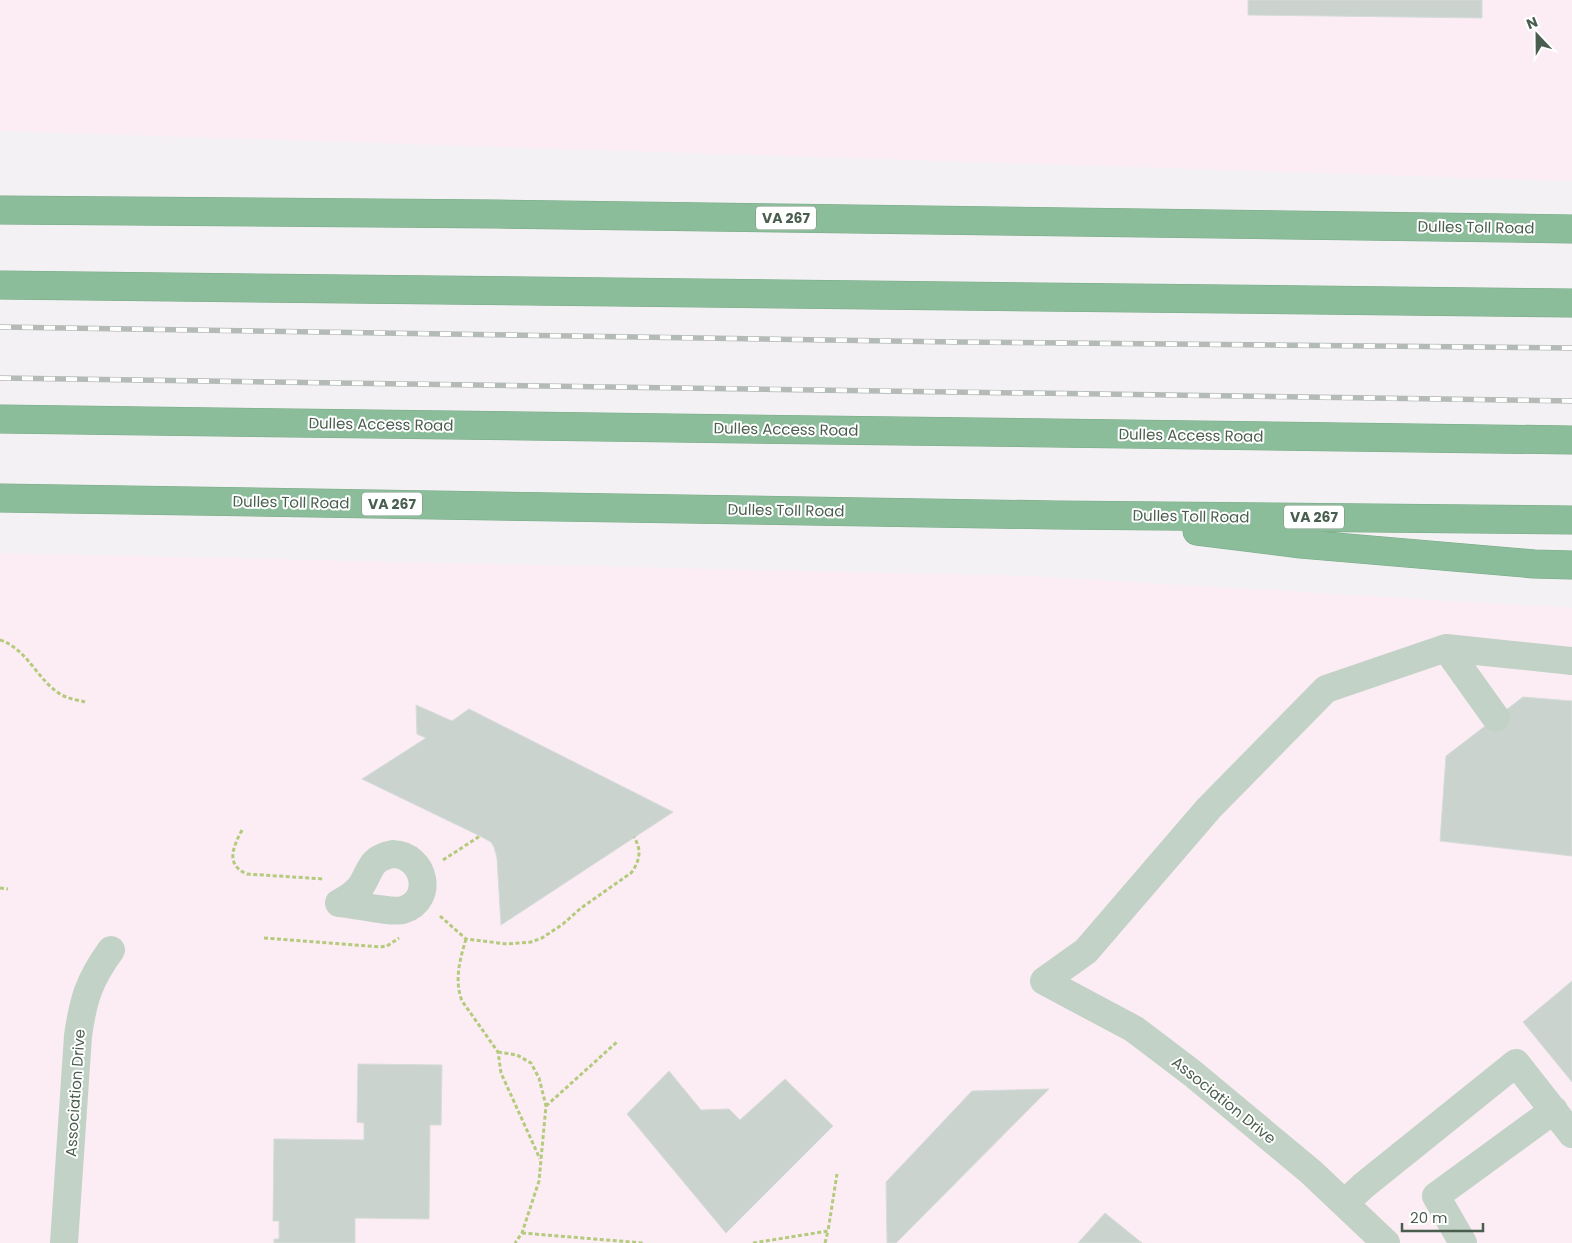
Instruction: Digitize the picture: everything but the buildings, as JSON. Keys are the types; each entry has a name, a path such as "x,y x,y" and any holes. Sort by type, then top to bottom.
{"highway":[{"name":"Dulles Toll Road","path":"0,210 487,214 1572,229"},
{"path":"0,285 1572,303"},
{"name":"Dulles Access Road","path":"0,419 1572,440"},
{"name":"Dulles Toll Road","path":"0,498 1056,515 1572,520"},
{"path":"1056,515 1302,544 1534,564 1572,565"}],"street":[{"path":"1446,648 1572,661"},
{"path":"1446,648 1496,718"},
{"name":"Association Drive","path":"1386,1243 1311,1172 1210,1088 1134,1029 1044,981 1086,951 1209,808 1326,689 1446,648"},
{"name":"Association Drive","path":"64,1243 78,1036 90,984 98,967 111,950"},
{"path":"1345,1203 1363,1186 1516,1063 1572,1134"},
{"path":"1463,1243 1436,1196 1554,1110"}],"path":[{"path":"0,640 20,652 54,690 62,695 85,702"},
{"path":"242,830 233,851 236,867 240,871 247,874 323,879 335,890"},
{"path":"436,864 480,836"},
{"path":"433,910 466,939 520,944 542,938 631,873 636,867 640,852 639,845 634,837"},
{"path":"0,888 8,889"},
{"path":"264,938 380,948 394,942 404,934"},
{"path":"466,939 460,962 459,994 498,1052 501,1074 540,1159"},
{"path":"546,1106 618,1041"},
{"path":"498,1052 517,1055 531,1063 540,1078 546,1106 539,1181 522,1233 514,1243"},
{"path":"825,1243 836,1174"},
{"path":"753,1243 828,1231"},
{"path":"522,1233 600,1241 643,1243"},
{"path":"780,1243 784,1237"}],"shaded area":[{"path":"0,0 1572,0 1572,181 0,131"},
{"path":"0,553 1028,576 1572,608 1572,1243 0,1243"}],"railway":[{"path":"0,327 955,342 1572,348"},
{"path":"0,378 1572,401"}]}
